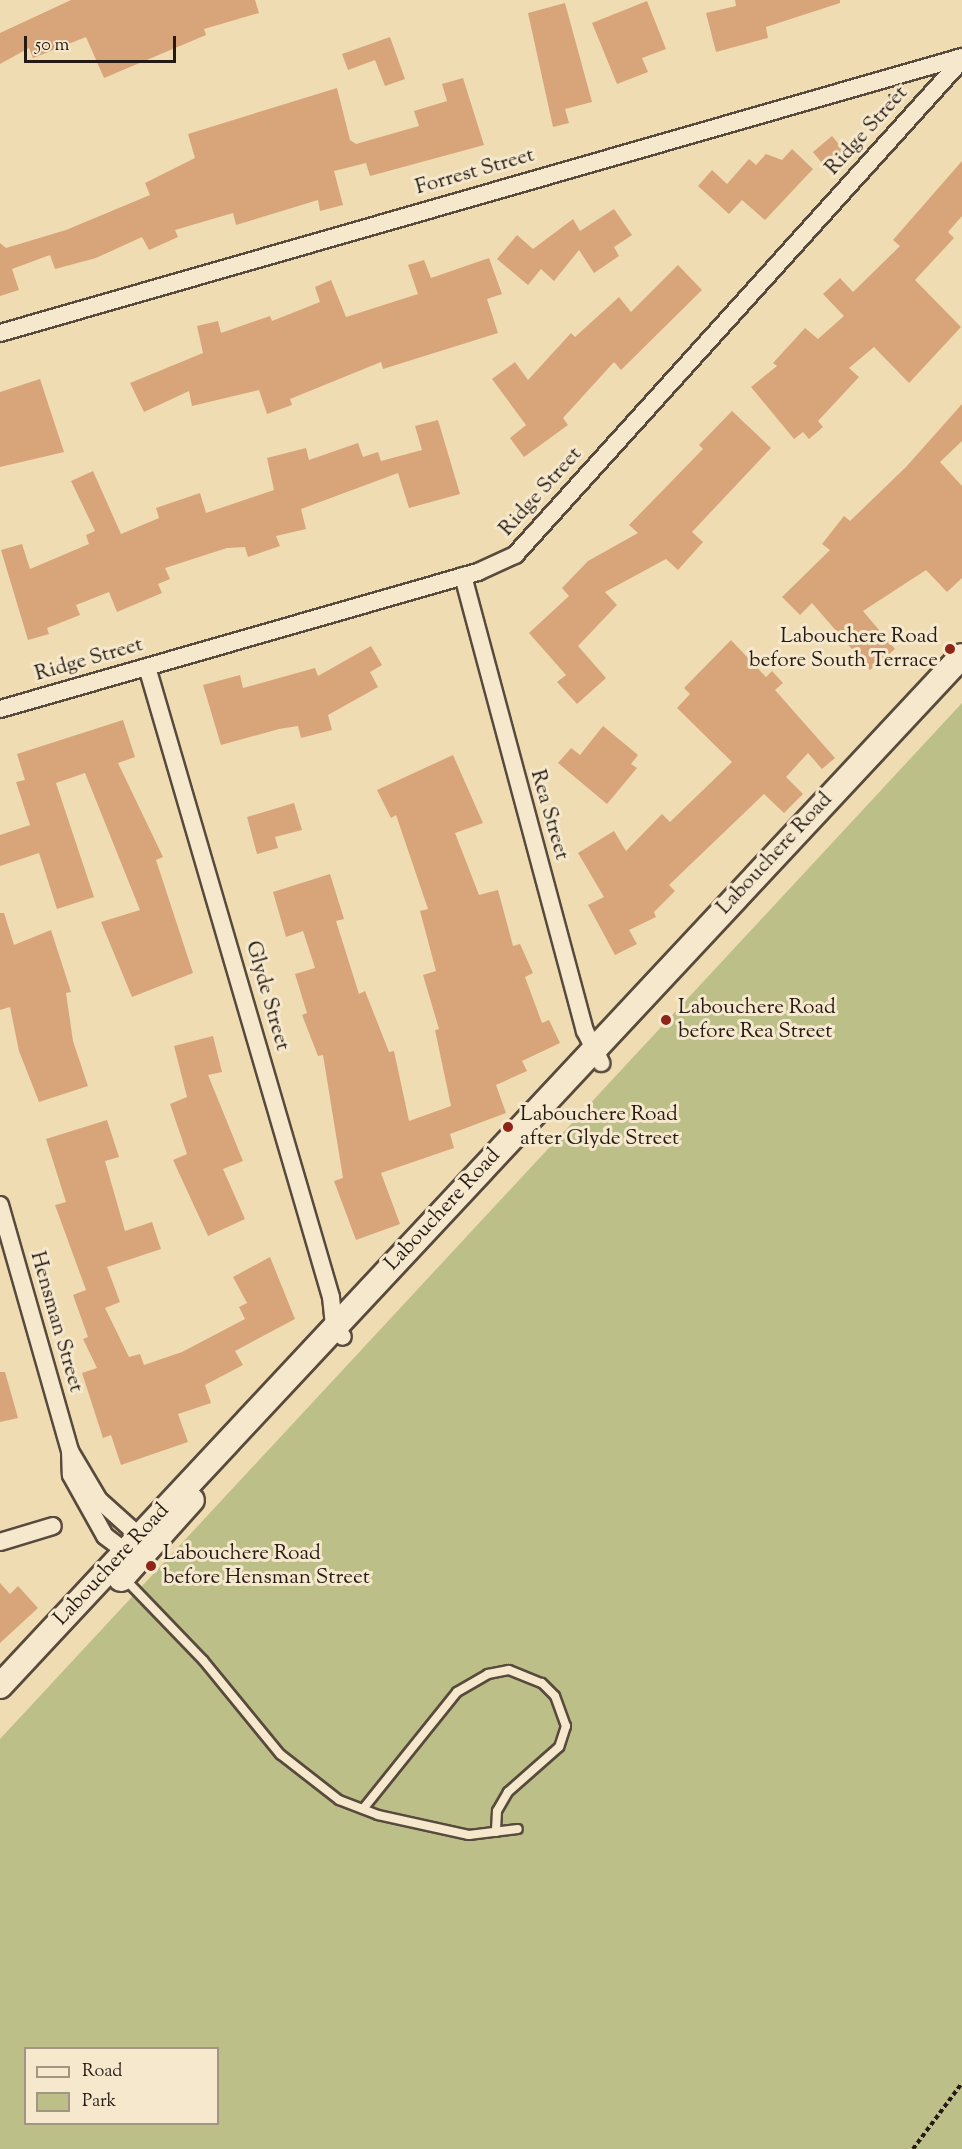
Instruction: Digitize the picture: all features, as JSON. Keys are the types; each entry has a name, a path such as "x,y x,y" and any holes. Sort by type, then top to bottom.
{"main road":[{"name":"Labouchere Road","path":"597,1056 962,656"},
{"name":"Labouchere Road","path":"0,1707 131,1556 338,1332 597,1056 962,676"},
{"name":"Labouchere Road","path":"0,1686 131,1556"}],"street":[{"name":"Forrest Street","path":"0,333 962,58"},
{"name":"Ridge Street","path":"0,709 463,576 515,555 962,58"},
{"name":"Rea Street","path":"463,576 597,1056"},
{"name":"Glyde Street","path":"147,667 331,1297 338,1332"},
{"name":"Hensman Street","path":"0,1205 70,1451 70,1475 86,1510 105,1536 131,1556"},
{"path":"0,1542 53,1526"}],"lane":[{"path":"131,1556 203,1660 280,1754 330,1794 363,1809 457,1833 518,1829"},
{"path":"363,1809 457,1692 488,1674 509,1670 542,1683 555,1696 566,1726 559,1747 508,1792 495,1818 496,1832"}],"path":[{"path":"913,2149 962,2083"}],"green space":[{"path":"962,703 962,2149 0,2149 0,1739"}],"building":[{"path":"71,0 255,0 259,13 204,29 206,35 104,78 86,37 33,58 29,48 0,64 0,33"},
{"path":"735,0 840,0 840,3 766,27 768,38 716,52 706,13 736,6"},
{"path":"647,1 666,49 642,58 648,72 617,84 592,23"},
{"path":"565,3 592,102 565,109 569,123 553,127 528,13"},
{"path":"390,37 405,79 385,86 375,60 348,70 342,54"},
{"path":"463,78 484,145 370,176 366,163 334,171 343,205 320,211 318,200 236,225 233,213 175,230 178,237 149,250 142,237 96,258 55,269 50,255 12,269 19,290 0,296 0,243 6,248 66,230 150,195 145,183 195,158 188,134 337,88 350,140 356,144 419,126 414,111 447,101 442,84"},
{"path":"832,136 849,156 830,172 813,152"},
{"path":"792,149 813,169 765,220 742,200 729,214 698,186 712,170 727,184 749,159 756,165 766,154 782,160"},
{"path":"962,161 962,216 948,232 954,238 915,280 961,327 909,383 874,347 849,368 859,377 818,421 823,427 809,439 803,432 794,439 751,387 777,366 773,363 805,328 818,339 844,316 823,294 840,278 853,292 900,246 893,240"},
{"path":"614,209 632,235 614,247 619,256 594,273 579,250 554,281 541,269 528,285 497,259 517,235 533,249 573,219 580,231"},
{"path":"489,258 502,294 487,299 498,333 383,369 381,362 290,399 292,405 267,414 259,390 192,406 189,391 144,412 130,383 203,353 197,326 218,321 221,333 270,316 272,321 320,302 315,287 331,280 346,317 418,294 408,265 424,260 431,278"},
{"path":"678,265 702,290 621,370 614,362 563,418 568,425 524,457 510,438 526,425 492,379 515,362 528,380 571,333 575,337 619,297 631,312"},
{"path":"40,379 64,452 0,467 0,392"},
{"path":"962,404 962,441 940,462 962,486 962,578 947,592 926,570 863,611 895,649 870,670 812,603 800,615 782,597 830,550 822,544 844,516 850,521 906,467"},
{"path":"732,411 771,448 692,532 703,542 678,570 666,559 605,592 617,605 578,646 606,678 577,704 557,682 566,675 529,633 569,596 562,588 588,561 638,533 629,525 703,449 699,445"},
{"path":"438,420 460,494 409,508 398,473 301,509 306,529 276,536 280,546 248,557 245,547 227,548 165,568 170,579 158,584 162,593 117,612 109,592 76,605 80,615 47,628 49,634 28,640 1,550 22,544 30,569 89,544 86,535 95,531 71,481 93,471 121,534 159,518 156,508 200,493 206,513 274,490 267,458 306,448 309,460 358,443 363,457 378,452 381,461 422,450 415,426"},
{"path":"731,640 766,677 772,671 783,683 775,690 835,758 822,769 808,753 786,777 803,794 784,813 764,794 669,885 675,891 654,912 656,917 629,930 637,944 615,955 588,905 604,897 578,853 614,831 626,851 662,814 670,822 732,762 677,708 690,694 684,688"},
{"path":"371,646 382,665 370,672 378,687 328,715 332,730 301,738 298,726 221,745 203,685 240,675 243,688 315,668 318,676"},
{"path":"123,720 135,757 118,763 163,857 156,860 193,973 132,997 101,922 140,910 85,773 56,783 94,897 57,909 39,853 0,866 0,835 30,825 16,782 25,780 17,754"},
{"path":"603,726 638,755 631,764 637,768 607,804 558,763 571,748 580,755"},
{"path":"453,755 483,823 455,833 479,895 498,890 513,946 520,944 533,973 525,977 542,1023 549,1020 560,1043 522,1061 527,1071 496,1085 506,1113 450,1134 454,1148 381,1173 400,1224 356,1240 334,1181 343,1178 323,1055 318,1056 302,1015 307,1013 295,974 315,968 303,931 286,937 273,892 330,874 344,919 336,921 359,994 365,991 389,1052 394,1051 409,1121 451,1106 435,1030 439,1029 423,975 436,971 420,911 428,909 396,815 391,818 377,790"},
{"path":"294,803 302,830 275,837 278,848 257,854 247,817"},
{"path":"0,913 4,913 14,945 51,930 71,992 66,993 73,1041 88,1086 39,1102 19,1051 10,1007 0,1010"},
{"path":"213,1036 222,1072 208,1075 243,1161 223,1169 245,1219 208,1236 173,1160 187,1154 170,1104 187,1097 174,1046"},
{"path":"107,1120 119,1157 105,1161 125,1231 152,1222 161,1249 107,1267 120,1302 105,1308 129,1357 140,1354 144,1365 182,1352 245,1319 239,1307 247,1303 233,1277 270,1257 295,1319 235,1351 243,1365 205,1385 211,1403 178,1414 188,1442 121,1465 111,1435 103,1438 82,1373 97,1368 83,1339 88,1337 73,1295 86,1290 55,1205 66,1202 46,1139"},
{"path":"0,1372 5,1372 18,1418 0,1422"},
{"path":"0,1583 10,1594 18,1586 38,1608 0,1643"}],"place":[{"name":"Labouchere Road before South Terrace","path":"950,649"},
{"name":"Labouchere Road before Rea Street","path":"666,1020"},
{"name":"Labouchere Road after Glyde Street","path":"508,1127"},
{"name":"Labouchere Road before Hensman Street","path":"151,1566"}]}
